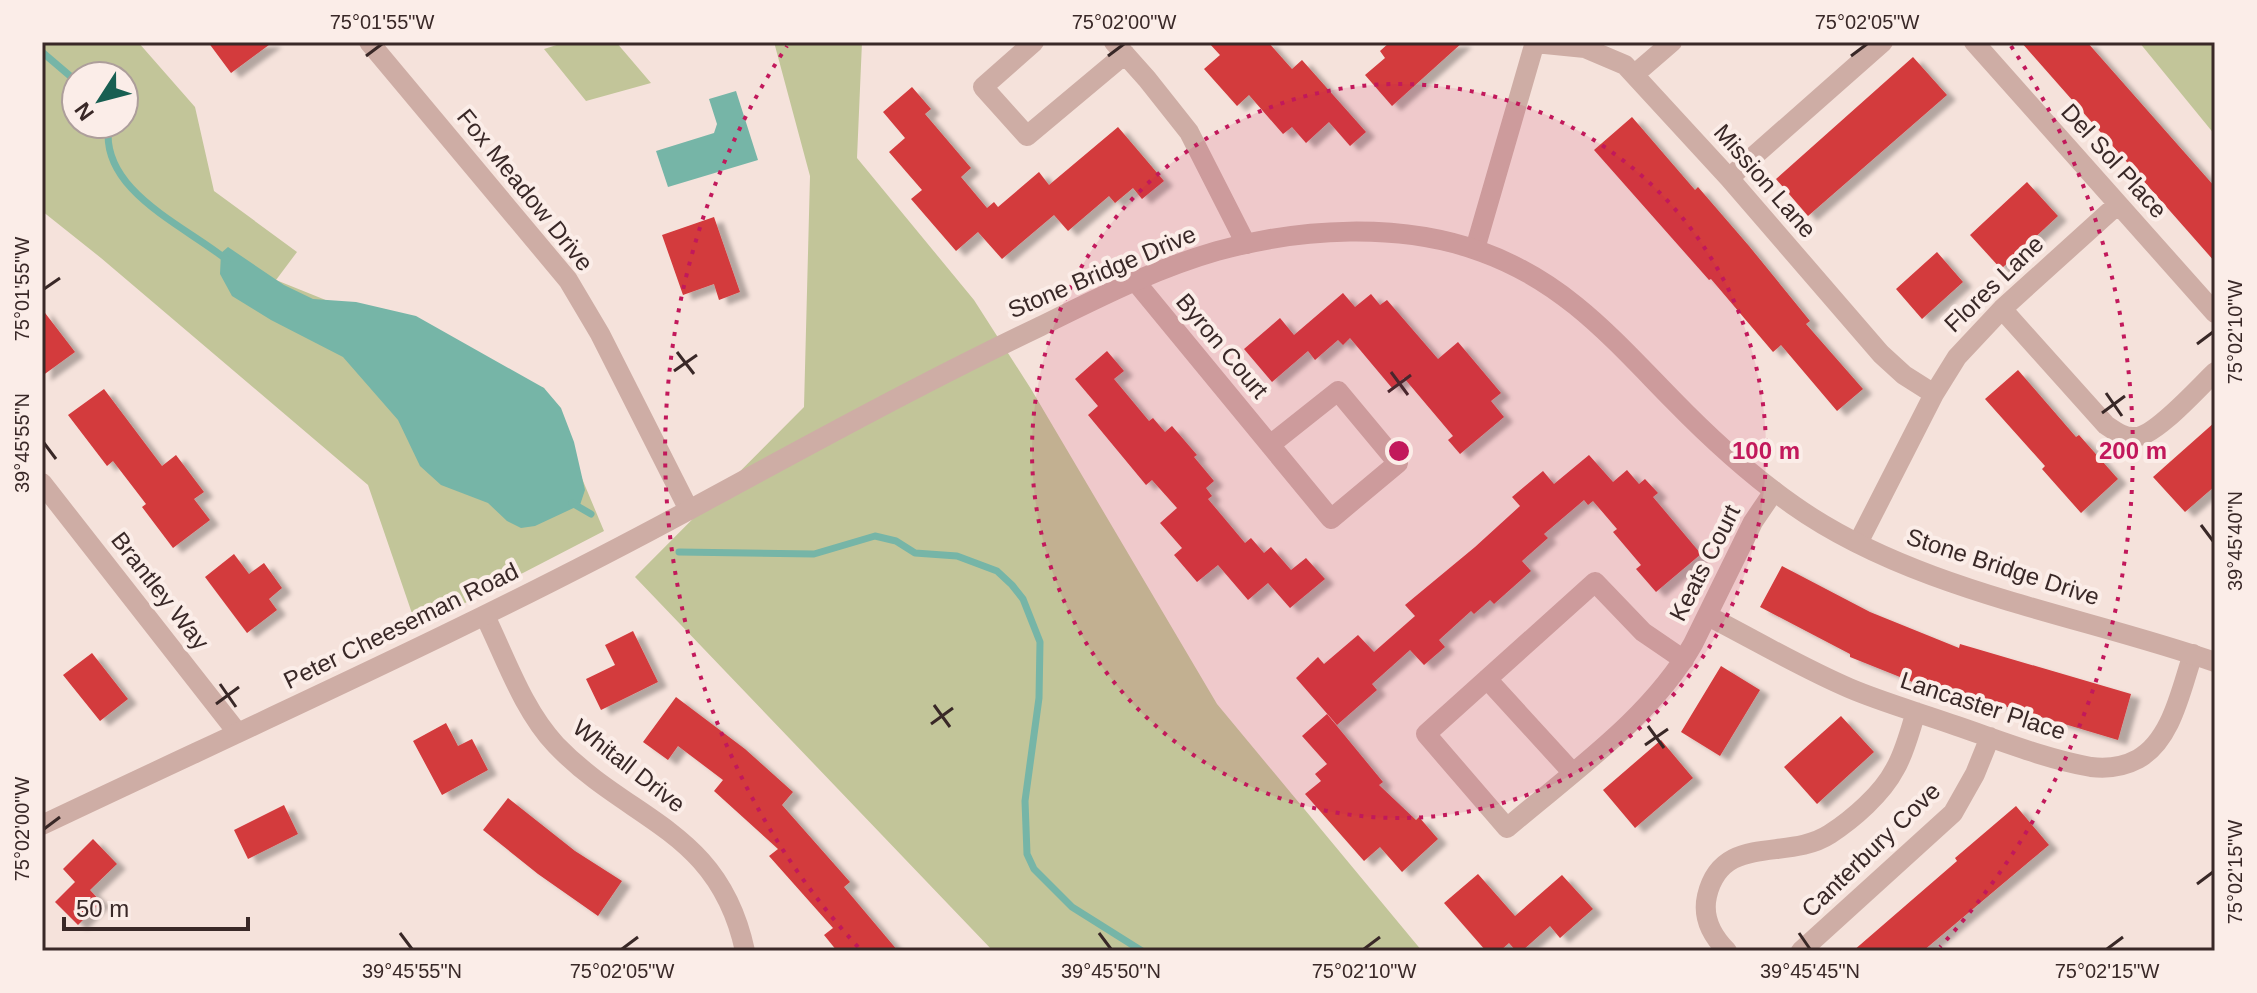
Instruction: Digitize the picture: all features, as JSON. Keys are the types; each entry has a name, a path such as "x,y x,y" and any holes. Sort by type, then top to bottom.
{"street":[{"name":"Fox Meadow Drive","path":"369,42 568,280 600,334 689,510"},
{"path":"1034,42 983,87 1027,136 1119,48 1189,132 1246,244"},
{"path":"1475,249 1535,42"},
{"name":"Mission Lane","path":"1535,42 1585,48 1625,65 1729,178 1881,354 1904,375 1934,394"},
{"path":"1635,74 1672,42"},
{"path":"1729,178 1883,42"},
{"name":"Del Sol Place","path":"1974,42 2215,313"},
{"name":"Flores Lane","path":"1858,543 1934,394 1970,340 2117,205"},
{"name":"Stone Bridge Drive","path":"776,461 996,348 1135,281 1189,259 1246,244 1313,234 1386,233 1431,238 1475,249 1539,277 1614,338 1707,433 1774,491 1811,517 1858,543 1937,577 2215,662"},
{"name":"Byron Court","path":"1135,281 1270,445 1331,519 1398,463 1338,391 1270,445"},
{"path":"2002,309 2106,425 2119,434 2133,438 2150,432 2215,372"},
{"name":"Peter Cheeseman Road","path":"42,825 485,616 776,461"},
{"name":"Brantley Way","path":"42,483 237,732"},
{"name":"Keats Court","path":"1684,660 1643,632 1595,582 1426,734 1507,828 1645,709 1666,687 1684,660 1708,616 1753,522 1774,491"},
{"name":"Whitall Drive","path":"485,616 527,702 547,734 583,769 672,833 699,857 729,900 745,951"},
{"name":"Lancaster Place","path":"1708,616 1848,688 2064,761 2094,767 2127,764 2158,742 2172,714 2193,654"},
{"path":"1487,679 1572,772"},
{"name":"Canterbury Cove","path":"1727,951 1706,919 1705,906 1708,891 1721,869 1730,861 1752,852 1810,845 1839,828 1890,778 1916,712"},
{"name":"Canterbury Cove","path":"1801,951 1953,813 1979,766 1990,737"}],"green space":[{"path":"42,42 138,42 195,107 214,191 297,252 276,280 544,388 604,531 417,628 368,485 42,211"},
{"path":"566,42 616,42 651,83 586,101 544,49"},
{"path":"774,42 862,42 857,158 974,300 1031,389 1217,704 1422,951 993,951 635,577 804,407 810,176"},
{"path":"2139,42 2215,42 2215,135"}],"water":[{"path":"736,91 758,160 668,187 656,151 714,133 717,124 709,99"},
{"path":"228,247 284,285 313,299 356,302 416,316 544,388 561,408 574,442 585,490 580,505 535,526 521,528 507,521 488,503 441,485 420,466 398,420 343,357 232,296 220,274 221,253"}],"building":[{"path":"208,42 273,42 231,73"},
{"path":"1208,42 1268,42 1292,69 1302,60 1366,132 1350,146 1329,122 1306,143 1292,127 1283,134 1249,95 1237,106 1204,69 1220,55"},
{"path":"1390,42 1463,42 1392,106 1365,75 1385,58 1380,51"},
{"path":"2021,42 2087,42 2215,187 2215,262"},
{"path":"1913,57 1947,95 1808,216 1776,179"},
{"path":"912,87 931,109 925,114 971,168 961,177 987,208 994,202 998,207 1039,172 1049,185 1118,127 1164,181 1142,199 1133,188 1115,203 1109,196 1068,231 1054,215 1002,259 978,232 956,251 911,199 922,190 889,152 905,138 883,112"},
{"path":"1632,117 1749,246 1810,321 1806,324 1863,389 1837,411 1781,345 1773,352 1594,150"},
{"path":"2027,182 2058,216 2001,269 1970,235"},
{"path":"714,217 740,292 719,300 714,284 683,295 662,235"},
{"path":"1937,252 1963,282 1922,319 1896,289"},
{"path":"1343,293 1355,307 1371,294 1380,305 1387,300 1438,359 1458,342 1501,393 1491,401 1504,417 1460,454 1448,440 1453,436 1404,378 1392,388 1350,338 1343,345 1338,340 1315,360 1308,351 1272,382 1244,349 1280,318 1294,335"},
{"path":"42,309 75,352 42,376"},
{"path":"1107,351 1124,371 1114,379 1149,421 1153,418 1165,432 1172,426 1197,455 1194,457 1214,481 1206,488 1212,496 1208,499 1245,543 1251,538 1264,553 1271,547 1291,570 1306,558 1325,579 1290,608 1268,583 1248,600 1218,565 1197,582 1174,555 1182,548 1160,523 1177,508 1152,480 1146,485 1088,415 1098,406 1075,379"},
{"path":"2018,370 2076,437 2079,435 2118,479 2081,513 2042,469 2045,466 1985,399"},
{"path":"104,389 162,466 176,455 204,492 194,499 210,520 173,548 142,507 146,504 113,461 107,466 68,415"},
{"path":"2215,422 2215,486 2185,512 2153,477"},
{"path":"1589,455 1613,482 1627,470 1639,484 1645,479 1658,493 1653,497 1701,554 1656,592 1636,569 1641,565 1613,532 1617,529 1593,501 1588,505 1584,500 1544,534 1548,538 1522,561 1531,571 1494,604 1490,600 1474,614 1471,611 1439,640 1445,647 1424,665 1410,650 1372,684 1377,690 1337,725 1296,678 1318,657 1324,664 1358,635 1374,652 1415,616 1405,605 1520,506 1512,497 1543,471 1554,484"},
{"path":"234,554 249,574 264,563 282,588 269,599 277,610 247,633 205,577"},
{"path":"1782,566 1870,612 1959,648 1960,644 2131,694 2118,740 1927,683 1925,687 1850,657 1850,654 1760,607"},
{"path":"633,631 658,682 601,710 586,679 615,665 605,645"},
{"path":"92,653 128,699 100,721 63,675"},
{"path":"1721,666 1760,690 1720,756 1681,732"},
{"path":"676,697 745,749 793,792 782,805 850,882 844,887 898,951 837,951 824,935 833,928 769,856 778,849 714,791 723,780 678,746 668,760 643,742"},
{"path":"1327,714 1383,782 1379,785 1416,820 1419,817 1438,839 1402,872 1380,847 1364,861 1305,794 1321,781 1315,774 1327,764 1302,736"},
{"path":"1841,716 1874,752 1817,804 1784,767"},
{"path":"446,723 458,746 472,739 488,770 442,795 413,741"},
{"path":"1661,740 1693,778 1635,828 1603,790"},
{"path":"508,798 575,851 622,881 598,916 483,830"},
{"path":"284,805 298,834 248,859 234,830"},
{"path":"2016,806 2049,845 1923,951 1853,951 1957,861 1955,858"},
{"path":"93,839 117,864 90,890 101,902 78,925 55,902 75,882 63,869"},
{"path":"1478,874 1515,916 1562,875 1593,909 1560,938 1550,926 1522,951 1516,951 1509,943 1500,951 1486,951 1444,903"}],"waterway":[{"path":"42,52 60,67"},
{"path":"109,140 117,168 130,187 148,204 227,260"},
{"path":"572,503 591,514"},
{"path":"679,552 814,554 875,536 896,541 915,553 957,556 997,571 1023,599 1040,642 1039,698 1025,801 1027,854 1034,869 1072,907 1142,951"}]}
